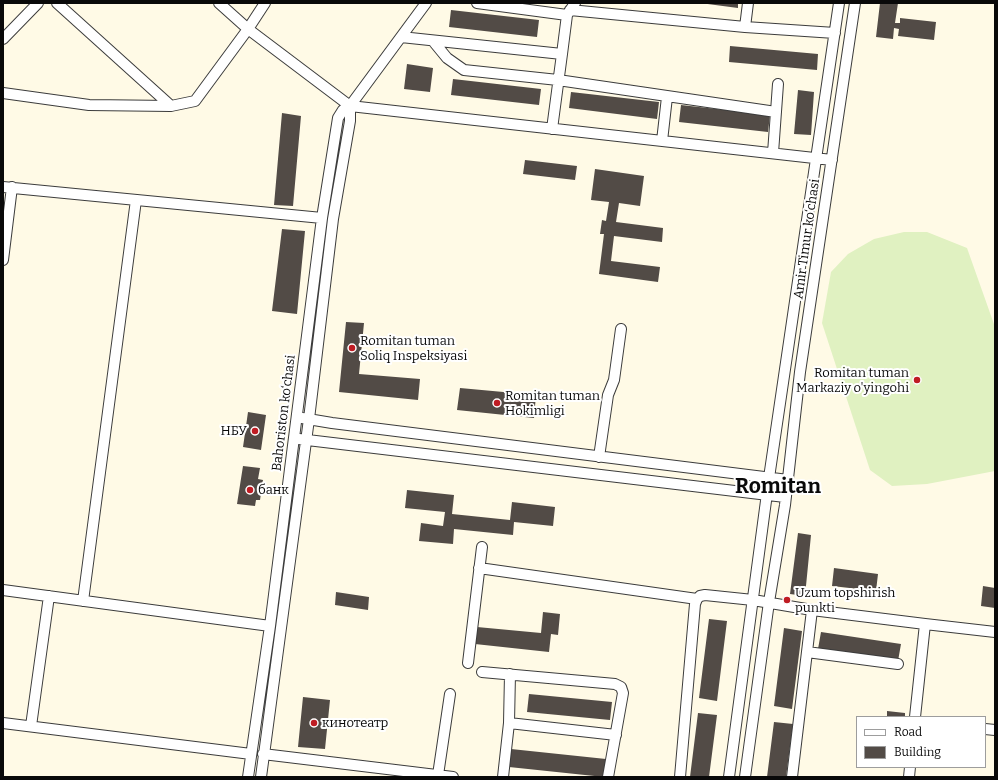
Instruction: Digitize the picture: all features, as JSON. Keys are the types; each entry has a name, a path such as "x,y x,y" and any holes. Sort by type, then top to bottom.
{"street":[{"path":"3,39 38,3"},
{"path":"56,3 171,106"},
{"path":"219,3 248,30 350,106 832,160"},
{"path":"3,93 89,105 171,106 195,101 248,30 265,3"},
{"name":"Bahoriston ko‘chasi","path":"248,777 270,626 322,218 338,118 343,110 350,106 426,3"},
{"path":"477,3 571,9 745,27 835,33"},
{"path":"745,27 748,3"},
{"name":"Amir Timur ko‘chasi","path":"728,777 839,3"},
{"name":"Amir Timur ko‘chasi","path":"745,777 769,602 788,480 800,372 855,3"},
{"path":"552,129 562,54 571,9"},
{"path":"400,37 562,54"},
{"path":"433,41 447,58 464,70 558,80 776,112"},
{"path":"773,153 778,84"},
{"path":"662,141 667,97"},
{"name":"Bahoriston ko‘chasi","path":"261,777 309,419 333,219 350,121 350,106"},
{"path":"3,260 7,187 322,218"},
{"path":"83,601 136,200"},
{"path":"599,457 608,394 614,380 621,329"},
{"path":"296,417 332,423 788,480"},
{"path":"293,438 785,497"},
{"path":"468,663 482,547"},
{"path":"479,568 697,599 700,596 705,595 753,600 812,610 995,632"},
{"path":"3,590 270,626"},
{"path":"31,726 49,596"},
{"path":"680,777 697,599"},
{"path":"792,777 812,610"},
{"path":"915,716 925,624"},
{"path":"807,652 898,664"},
{"path":"482,672 615,684 621,687 623,693 608,777"},
{"path":"503,777 509,723 510,674"},
{"path":"438,775 450,694"},
{"path":"3,723 251,754"},
{"path":"509,723 616,735"},
{"path":"264,754 453,777"}],"green space":[{"name":"Romitan tuman Markaziy o'yingohi","path":"904,232 927,232 967,248 995,327 995,471 927,484 892,486 870,470 822,323 831,272 848,254 874,239"}],"building":[{"path":"700,3 738,3 738,8"},
{"path":"880,3 898,3 895,23 900,23 900,18 936,22 934,40 898,36 899,29 894,28 893,39 876,37"},
{"path":"451,10 539,20 537,37 449,27"},
{"path":"730,46 818,54 817,70 729,62"},
{"path":"407,64 433,68 430,92 404,89"},
{"path":"453,79 541,89 539,105 451,95"},
{"path":"798,90 814,92 811,135 794,134"},
{"path":"571,92 659,102 657,119 569,108"},
{"path":"681,105 770,115 768,132 679,122"},
{"path":"282,113 301,116 293,206 274,205"},
{"path":"525,160 577,166 575,180 523,174"},
{"path":"595,169 644,176 640,206 619,203 616,222 663,228 662,242 614,236 611,261 660,267 658,282 599,274 604,234 600,234 602,220 606,221 609,202 591,200"},
{"path":"282,229 305,231 297,314 272,311"},
{"name":"Romitan tuman Soliq Inspeksiyasi","path":"346,322 364,323 359,374 420,379 418,400 339,392"},
{"name":"Romitan tuman Hokimligi","path":"460,388 536,395 534,418 457,410"},
{"name":"НБУ","path":"248,412 266,415 261,450 243,447"},
{"name":"банк","path":"243,466 260,468 258,479 263,480 260,500 256,500 255,506 237,504"},
{"path":"407,490 454,495 452,514 510,520 512,502 555,507 553,526 514,522 513,535 454,529 453,544 419,541 421,523 443,526 445,512 405,508"},
{"path":"798,533 811,535 805,596 790,594"},
{"path":"834,568 878,574 876,591 832,586"},
{"path":"983,586 995,588 995,608 981,606"},
{"path":"336,592 369,597 368,610 335,605"},
{"path":"543,612 560,614 558,635 551,634 549,652 475,644 477,627 541,633"},
{"path":"709,619 727,621 717,701 699,698"},
{"path":"784,628 802,631 792,709 774,706"},
{"path":"821,632 901,644 898,661 818,649"},
{"path":"529,694 612,702 610,720 527,712"},
{"name":"кинотеатр","path":"303,697 330,700 325,749 298,747"},
{"path":"887,711 905,713 905,716 887,716"},
{"path":"698,713 717,715 709,777 690,777"},
{"path":"774,722 793,724 786,777 767,777"},
{"path":"511,749 606,759 604,777 509,767"}],"place":[{"name":"Romitan tuman Soliq Inspeksiyasi","path":"352,348"},
{"name":"Romitan tuman Markaziy o'yingohi","path":"917,380"},
{"name":"Romitan tuman Hokimligi","path":"497,403"},
{"name":"НБУ","path":"255,431"},
{"name":"банк","path":"250,490"},
{"name":"Uzum topshirish punkti","path":"787,600"},
{"name":"кинотеатр","path":"314,723"}],"district":[{"name":"Romitan","path":"778,487"}]}
